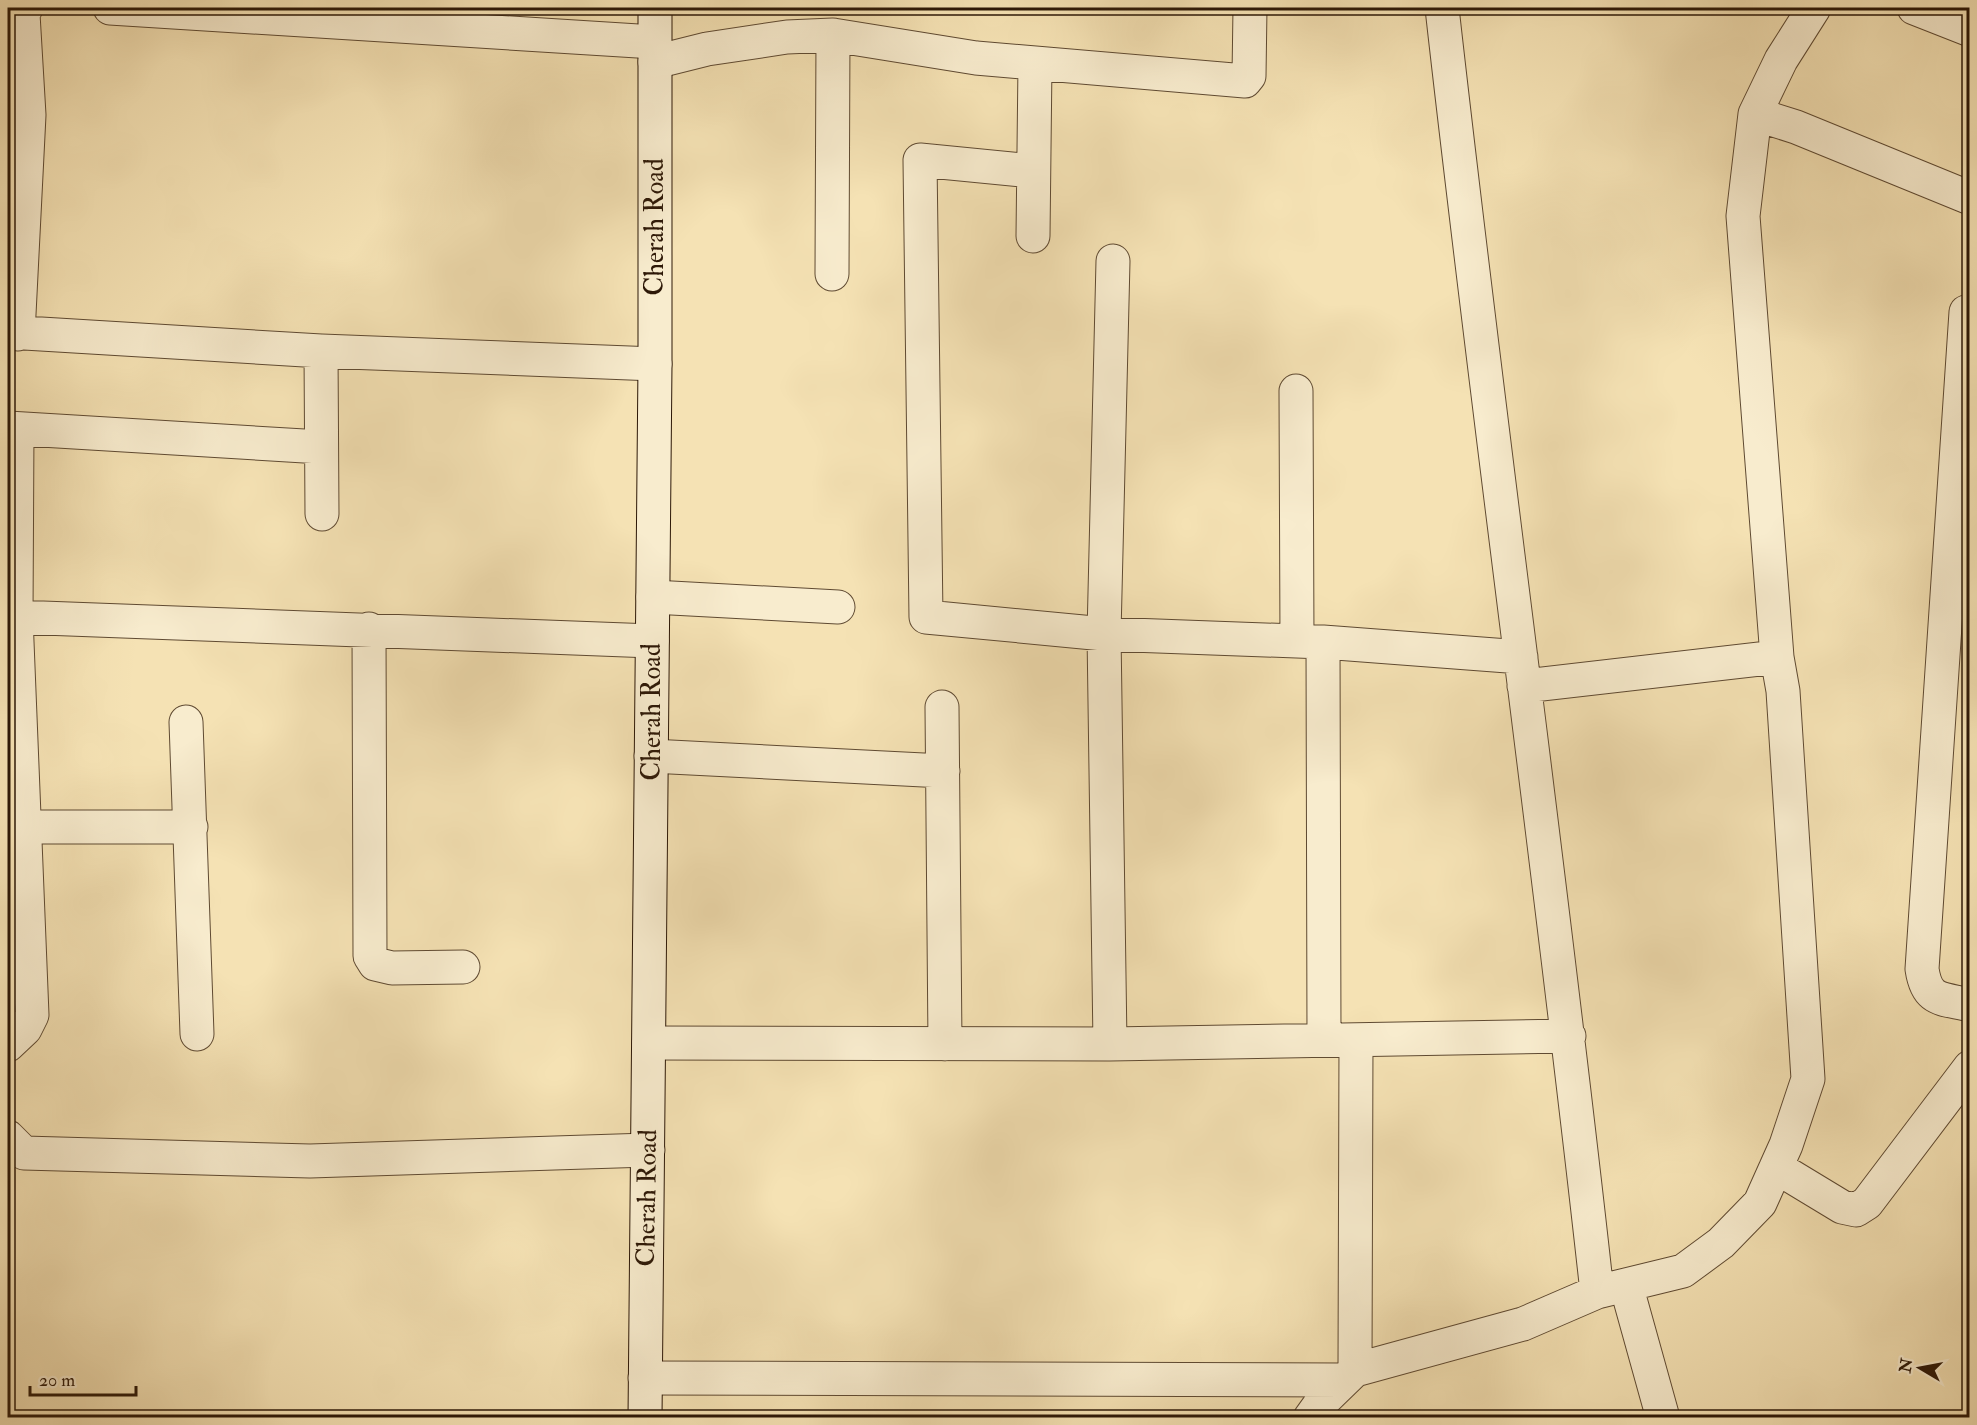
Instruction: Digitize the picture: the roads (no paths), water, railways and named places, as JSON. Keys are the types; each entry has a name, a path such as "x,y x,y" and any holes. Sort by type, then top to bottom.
{"street":[{"path":"26,8 23,14 29,115 13,333 321,351 655,364"},
{"path":"110,8 655,52 707,49 787,36 833,35 976,58 1245,81 1249,76 1250,8"},
{"name":"Cherah Road","path":"645,1418 655,364 655,8"},
{"path":"1442,8 1470,259 1569,1036 1612,1289 1664,1418"},
{"path":"645,1378 1349,1375 1523,1324 1612,1289 1683,1271 1721,1243 1760,1203 1776,1167 1808,1079 1783,691 1778,657 1743,216 1755,114 1781,60 1814,8"},
{"path":"1914,8 1970,30"},
{"path":"832,274 833,35"},
{"path":"1033,236 1035,63"},
{"path":"1755,114 1796,127 1970,198"},
{"path":"1032,171 920,160 926,617 1104,634 1310,641 1523,672 1778,657"},
{"path":"1110,1044 1104,634 1113,261"},
{"path":"1966,312 1922,969 1924,987 1933,995 1970,1005"},
{"path":"321,351 322,514"},
{"path":"1296,391 1310,641 1324,1040"},
{"path":"8,1045 25,1029 32,1015 23,827 12,428 321,447"},
{"path":"653,597 838,607"},
{"path":"16,617 652,641"},
{"path":"369,629 370,956 375,964 392,968 463,967"},
{"path":"942,707 945,1044"},
{"path":"186,722 197,1034"},
{"path":"651,756 943,771"},
{"path":"23,827 191,827"},
{"path":"649,1042 1110,1044 1569,1036"},
{"path":"1310,1418 1349,1375 1356,1041"},
{"path":"1776,1167 1842,1207 1856,1210 1867,1203 1970,1067"},
{"path":"8,1137 24,1153 310,1161 648,1150"}]}
